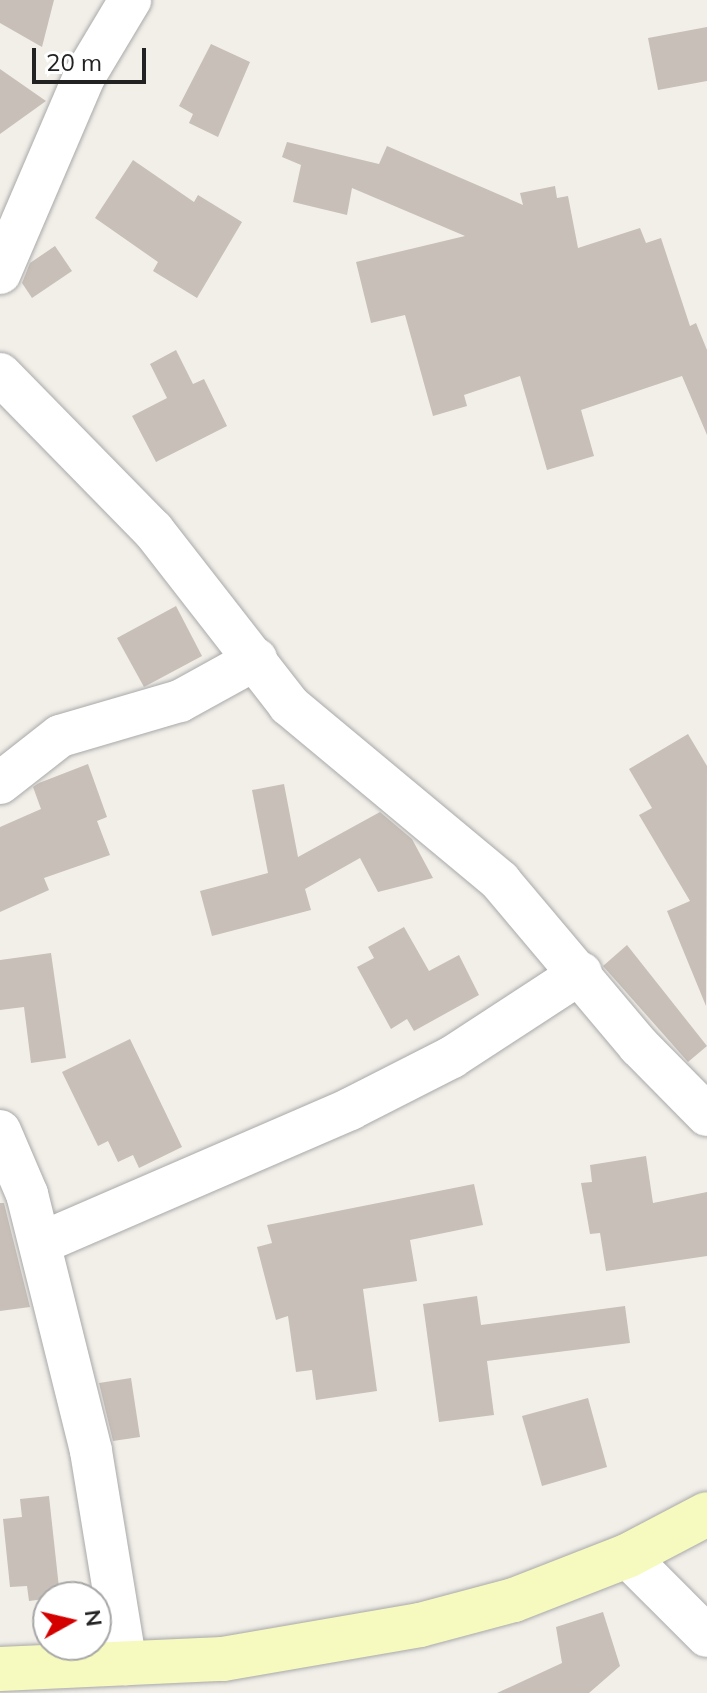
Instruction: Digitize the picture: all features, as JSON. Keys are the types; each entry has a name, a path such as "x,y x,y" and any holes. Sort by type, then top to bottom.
{"street":[{"path":"0,273 84,77 130,0"},
{"path":"0,374 153,530 314,731 409,802 500,881 581,973 639,1046 707,1115"},
{"path":"0,783 60,736 180,701 256,659"},
{"path":"41,1243 362,1103 452,1057 581,973"},
{"path":"0,1131 41,1243 106,1518 126,1664"},
{"path":"0,1669 223,1659 420,1625 514,1600 627,1556 707,1514"},
{"path":"627,1556 707,1636"}],"building":[{"path":"0,0 54,0 42,47 0,23"},
{"path":"707,27 707,81 658,90 648,38"},
{"path":"211,44 250,62 218,137 189,123 193,114 179,106"},
{"path":"0,69 46,101 0,134"},
{"path":"287,142 379,164 387,146 523,205 520,193 555,186 557,198 568,196 578,248 640,228 646,243 661,238 690,326 696,323 707,350 707,435 682,376 581,410 594,456 547,470 520,376 464,395 467,406 433,416 405,315 371,323 356,262 465,236 352,188 347,215 293,202 301,165 282,157"},
{"path":"133,160 194,202 198,195 242,222 197,298 153,271 158,262 95,218"},
{"path":"55,246 72,271 32,298 22,283 30,263"},
{"path":"176,350 193,384 204,379 227,426 156,462 132,416 167,398 150,364"},
{"path":"176,606 202,656 144,687 117,638"},
{"path":"688,734 707,766 706,1006 667,911 690,901 639,815 652,808 629,769"},
{"path":"88,764 107,817 97,821 110,855 44,878 49,890 0,912 0,827 41,809 33,787"},
{"path":"284,784 298,857 380,812 412,839 433,878 378,892 360,858 305,889 311,910 212,936 200,891 268,873 252,790"},
{"path":"404,927 429,971 459,955 479,995 414,1031 407,1019 391,1029 357,967 374,958 368,947"},
{"path":"627,945 707,1046 688,1062 603,966"},
{"path":"51,953 66,1058 31,1063 24,1007 0,1010 0,960"},
{"path":"130,1039 182,1147 139,1168 133,1155 118,1162 108,1141 98,1146 62,1072"},
{"path":"646,1156 653,1203 707,1192 707,1256 606,1271 600,1233 590,1234 581,1183 592,1182 590,1165"},
{"path":"474,1184 483,1225 410,1240 417,1281 363,1289 377,1391 316,1400 312,1370 296,1372 288,1316 276,1320 257,1247 272,1243 267,1225"},
{"path":"0,1203 4,1203 30,1307 0,1311"},
{"path":"477,1296 481,1325 625,1306 630,1343 487,1361 494,1415 439,1422 423,1304"},
{"path":"131,1378 140,1437 113,1441 99,1383"},
{"path":"588,1398 607,1467 542,1486 522,1416"},
{"path":"49,1496 58,1581 32,1581 32,1601 29,1601 27,1586 10,1587 3,1519 22,1517 20,1499"},
{"path":"603,1612 620,1666 589,1693 497,1693 562,1663 556,1627"}]}
